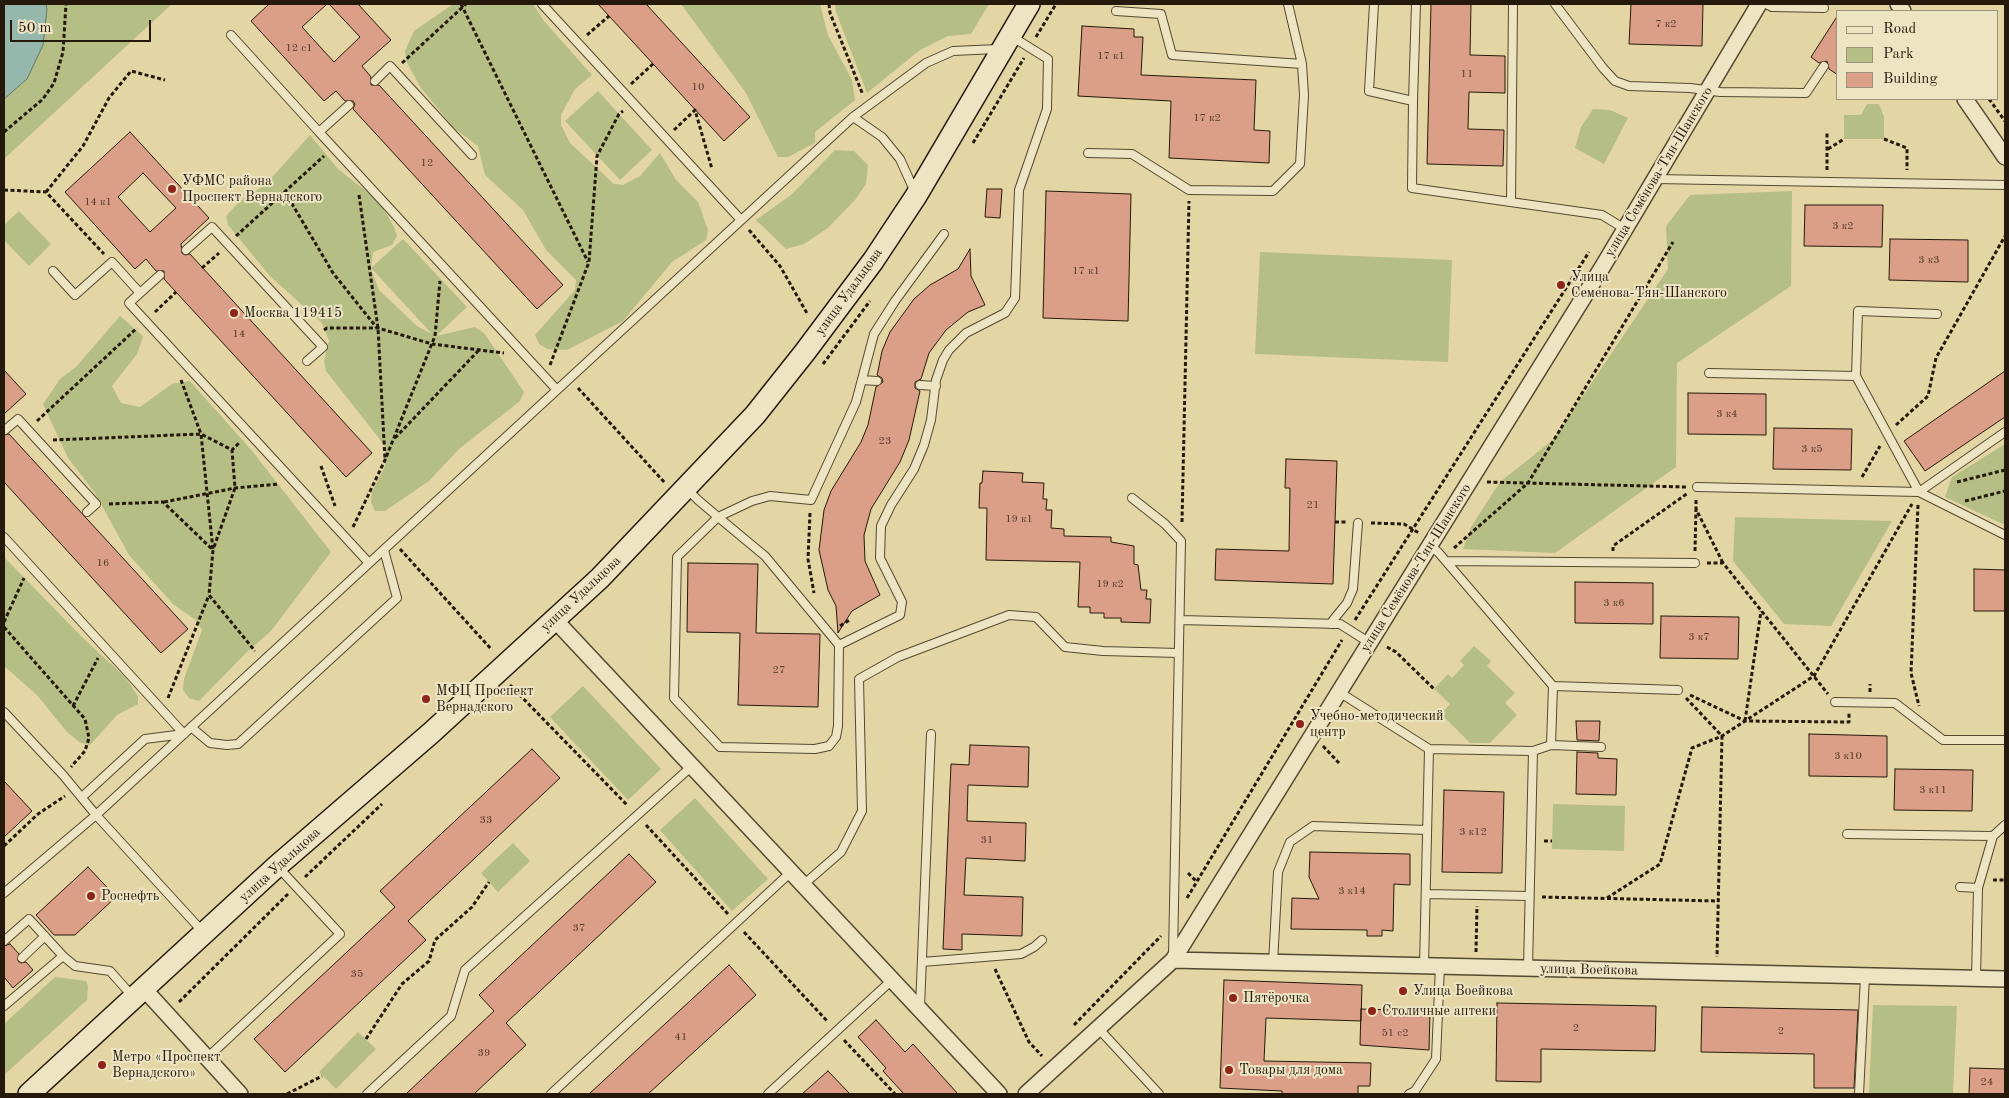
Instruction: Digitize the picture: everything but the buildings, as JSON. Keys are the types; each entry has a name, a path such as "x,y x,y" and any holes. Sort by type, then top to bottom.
{"street":[{"name":"улица Удальцова","path":"29,1094 140,994 277,866 430,733 600,578 678,488 754,414 805,352 873,261 916,196 1028,4"},
{"name":"улица Семёнова-Тян-Шанского","path":"1026,1094 1173,960 1339,692 1376,644 1430,546 1655,180 1758,5"},
{"path":"1966,100 2005,157"},
{"path":"555,620 999,1094"},
{"name":"улица Воейкова","path":"1173,960 2005,979"},
{"path":"140,994 207,1058 240,1094"}],"lane":[{"path":"542,4 741,220"},
{"path":"1088,153 1132,154 1189,190 1273,191 1300,164 1304,95 1302,64 1288,4"},
{"path":"1374,4 1369,91 1413,101"},
{"path":"1416,4 1412,188 1602,215 1625,229"},
{"path":"1510,201 1513,4"},
{"path":"1555,4 1602,68 1615,81 1629,86 1806,93 1824,66"},
{"path":"1758,5 1824,8"},
{"path":"1116,11 1161,14 1172,55 1302,64"},
{"path":"231,35 557,390"},
{"path":"4,893 96,815 853,117 926,63 953,51 1005,42 1048,59 1047,109 1019,190 1015,298 1005,313 976,326 957,340 942,360 931,420 924,445 914,469 885,516 879,536 883,567 902,602 900,615 839,645"},
{"path":"375,81 390,66 472,155"},
{"path":"319,132 349,105"},
{"path":"853,117 882,137 900,159 916,196"},
{"path":"1655,180 2005,185"},
{"path":"186,250 212,227 322,347 307,361"},
{"path":"678,488 718,517 765,556 839,645 838,726 836,737 829,746 815,749 720,747 674,698 677,557 718,517 752,500 770,496 810,500 856,402 874,334 895,301 944,234"},
{"path":"53,271 75,295 112,262 140,293"},
{"path":"160,275 130,303 369,563"},
{"path":"1919,492 1856,376 1858,311 1937,314"},
{"path":"1709,373 1856,376"},
{"path":"862,380 876,381"},
{"path":"920,385 936,386"},
{"path":"5,430 18,419 96,504 86,512"},
{"path":"1919,492 2005,432"},
{"path":"1697,487 1919,492 2005,536"},
{"path":"1132,498 1165,524 1181,541 1173,960"},
{"path":"1330,624 1347,603 1353,590 1358,523"},
{"path":"4,537 184,734"},
{"path":"1430,546 1446,561 1553,686 1551,745"},
{"path":"191,727 210,743 238,744 397,598 384,550"},
{"path":"1446,561 1695,563"},
{"path":"803,885 841,852 862,811 859,679 898,657 1009,615 1036,617 1065,647 1103,651 1179,653"},
{"path":"1180,620 1340,624 1376,644"},
{"path":"1553,686 1678,690"},
{"path":"1339,692 1429,749 1533,751 1551,745 1601,747"},
{"path":"1835,702 1894,703 1943,740 2005,740"},
{"path":"4,712 205,933"},
{"path":"82,797 144,738 184,734"},
{"path":"920,1010 931,734"},
{"path":"1424,966 1429,749"},
{"path":"1528,968 1533,751"},
{"path":"367,1094 451,1016 466,970 692,766"},
{"path":"1976,979 1978,888 1993,836 2005,825"},
{"path":"1273,963 1278,872 1290,842 1313,826 1427,830"},
{"path":"1847,834 1993,836"},
{"path":"207,1058 340,934 277,866"},
{"path":"551,1094 791,872"},
{"path":"1960,887 1978,888"},
{"path":"1426,894 1529,896"},
{"path":"4,941 29,919 63,956 75,966 110,971 140,994"},
{"path":"22,958 45,936"},
{"path":"922,962 1021,954 1034,948 1042,940"},
{"path":"4,1006 63,956"},
{"path":"1409,1094 1415,1091 1436,1059 1440,966"},
{"path":"1859,1094 1865,976"},
{"path":"768,1094 892,980"},
{"path":"1098,1028 1159,1094"}],"path":[{"path":"4,132 43,99 54,83 64,52 66,4"},
{"path":"829,4 830,14 868,107"},
{"path":"394,70 463,5 589,262"},
{"path":"579,43 608,16"},
{"path":"623,91 653,64"},
{"path":"46,192 83,146 109,98 131,71 165,80"},
{"path":"1990,100 2005,121"},
{"path":"545,377 589,262 597,156 619,114 633,103"},
{"path":"682,122 695,110 721,199"},
{"path":"1827,131 1827,183"},
{"path":"1827,150 1844,139"},
{"path":"1884,139 1907,148 1907,184"},
{"path":"202,268 333,147"},
{"path":"355,171 378,328 385,460"},
{"path":"4,190 16,189 46,192 112,262"},
{"path":"285,192 333,274 378,328"},
{"path":"741,220 780,266 813,323"},
{"path":"1070,1029 1146,954 1174,921 1411,528 1610,220"},
{"path":"1855,491 1887,434 1928,396 1936,358 2005,236"},
{"path":"1449,552 1528,483 1673,242"},
{"path":"347,539 385,460 432,344 435,336 440,278 448,271"},
{"path":"28,430 176,292"},
{"path":"327,328 378,328 432,344 524,355"},
{"path":"393,440 479,350"},
{"path":"569,378 678,488"},
{"path":"163,711 208,595 213,550 201,434 180,379"},
{"path":"38,441 201,434 232,450"},
{"path":"232,450 250,434"},
{"path":"213,550 235,488 232,450"},
{"path":"321,466 347,539"},
{"path":"1607,898 1660,864 1692,748 1722,736 1814,676 1919,492 2005,470"},
{"path":"1481,482 1697,487"},
{"path":"96,504 163,502 235,488 295,483"},
{"path":"1697,487 1695,563 1723,563"},
{"path":"1613,562 1613,546 1697,487"},
{"path":"1945,505 2005,491"},
{"path":"1919,492 1911,673 1923,724"},
{"path":"810,500 808,559 814,593 819,600"},
{"path":"163,502 213,550"},
{"path":"1696,509 1723,563 1835,702"},
{"path":"1404,524 1411,528"},
{"path":"392,541 493,650"},
{"path":"4,622 30,566"},
{"path":"208,595 263,660"},
{"path":"1745,721 1761,610"},
{"path":"834,619 840,626 852,619"},
{"path":"4,627 85,719 89,738 75,764"},
{"path":"486,657 500,644"},
{"path":"1376,644 1396,652 1434,688"},
{"path":"74,706 104,646"},
{"path":"510,685 637,816 829,1023"},
{"path":"1678,690 1745,721 1849,722 1849,702"},
{"path":"1678,690 1722,736 1716,963"},
{"path":"1321,744 1339,764"},
{"path":"4,846 38,814 75,788"},
{"path":"366,1039 402,984 429,962 435,940 472,907 489,882"},
{"path":"1476,958 1477,895"},
{"path":"1529,896 1718,901"},
{"path":"989,957 1029,1042 1042,1056"},
{"path":"842,1037 895,1094"},
{"path":"1036,1063 1049,1050"},
{"path":"286,1094 322,1076"}],"green space":[{"path":"4,4 172,4 4,159"},
{"path":"453,4 533,4 544,21 592,75 575,89 561,115 561,125 570,143 614,184 623,185 640,176 660,153 676,180 698,202 708,230 706,240 672,262 623,321 567,350 547,349 539,344 535,335 575,290 576,280 546,250 523,210 485,175 478,146 454,128 421,88 406,61 405,51 414,31"},
{"path":"681,4 820,4 828,35 852,80 855,100 815,132 815,143 788,157 778,157 746,93"},
{"path":"835,4 989,4 971,34 948,36 920,50 867,93 836,12"},
{"path":"598,91 652,150 620,180 565,121"},
{"path":"1867,104 1879,104 1884,117 1884,139 1844,139 1844,115 1861,115"},
{"path":"1593,109 1610,110 1628,118 1604,164 1575,148 1581,127"},
{"path":"310,135 338,169 379,201 394,227 397,236 392,245 373,252 371,268 403,239 467,307 436,336 475,327 484,333 524,392 520,401 459,449 429,481 385,511 375,511 371,502 372,492 385,466 385,446 326,371 324,361 329,341 322,323 270,276 228,225 226,216 240,201 265,185","holes":["372,269 432,334 417,326 379,290"]},
{"path":"835,150 854,151 868,165 866,184 855,200 828,228 804,244 786,249 756,220 791,195"},
{"path":"1792,191 1791,286 1677,363 1676,467 1555,553 1463,549 1471,527 1500,482 1554,439 1668,269 1666,226 1690,195"},
{"path":"19,211 51,244 29,266 4,240 4,225"},
{"path":"1260,252 1452,260 1448,362 1255,354"},
{"path":"120,316 143,336 137,354 112,386 121,403 140,407 172,384 190,381 253,452 331,552 271,631 248,651 199,701 189,698 183,690 184,679 202,630 197,621 173,604 129,555 95,493 68,458 43,404 60,379 76,367"},
{"path":"2005,444 2005,525 1945,497 1952,477"},
{"path":"1735,517 1892,521 1831,626 1784,624 1733,561"},
{"path":"4,557 84,639 125,677 138,696 138,704 117,715 90,745 79,742 67,732 37,695 4,666"},
{"path":"1474,646 1491,661 1487,666 1515,693 1505,703 1517,715 1490,743 1470,743 1441,714 1450,704 1434,689 1448,674 1452,678 1464,665 1460,661"},
{"path":"583,686 661,769 628,800 550,717"},
{"path":"695,798 768,879 732,911 660,830"},
{"path":"1553,804 1625,806 1624,851 1552,849"},
{"path":"513,843 530,861 498,892 481,873"},
{"path":"55,977 86,981 88,986 87,1000 4,1075 4,1024"},
{"path":"1873,1005 1957,1006 1953,1094 1869,1094"},
{"path":"358,1032 376,1049 336,1089 319,1072"}],"water":[{"path":"4,4 46,4 47,9 43,45 27,79 4,99"}],"place":[{"name":"УФМС района Проспект Вернадского","path":"172,189"},
{"name":"Улица Семенова-Тян-Шанского","path":"1561,285"},
{"name":"Москва 119415","path":"234,313"},
{"name":"МФЦ Проспект Вернадского","path":"426,699"},
{"name":"Учебно-методический центр","path":"1300,724"},
{"name":"Роснефть","path":"91,896"},
{"name":"Улица Воейкова","path":"1403,991"},
{"name":"Пятёрочка","path":"1233,998"},
{"name":"Столичные аптеки","path":"1372,1011"},
{"name":"Метро «Проспект Вернадского»","path":"102,1065"},
{"name":"Товары для дома","path":"1229,1070"}]}
